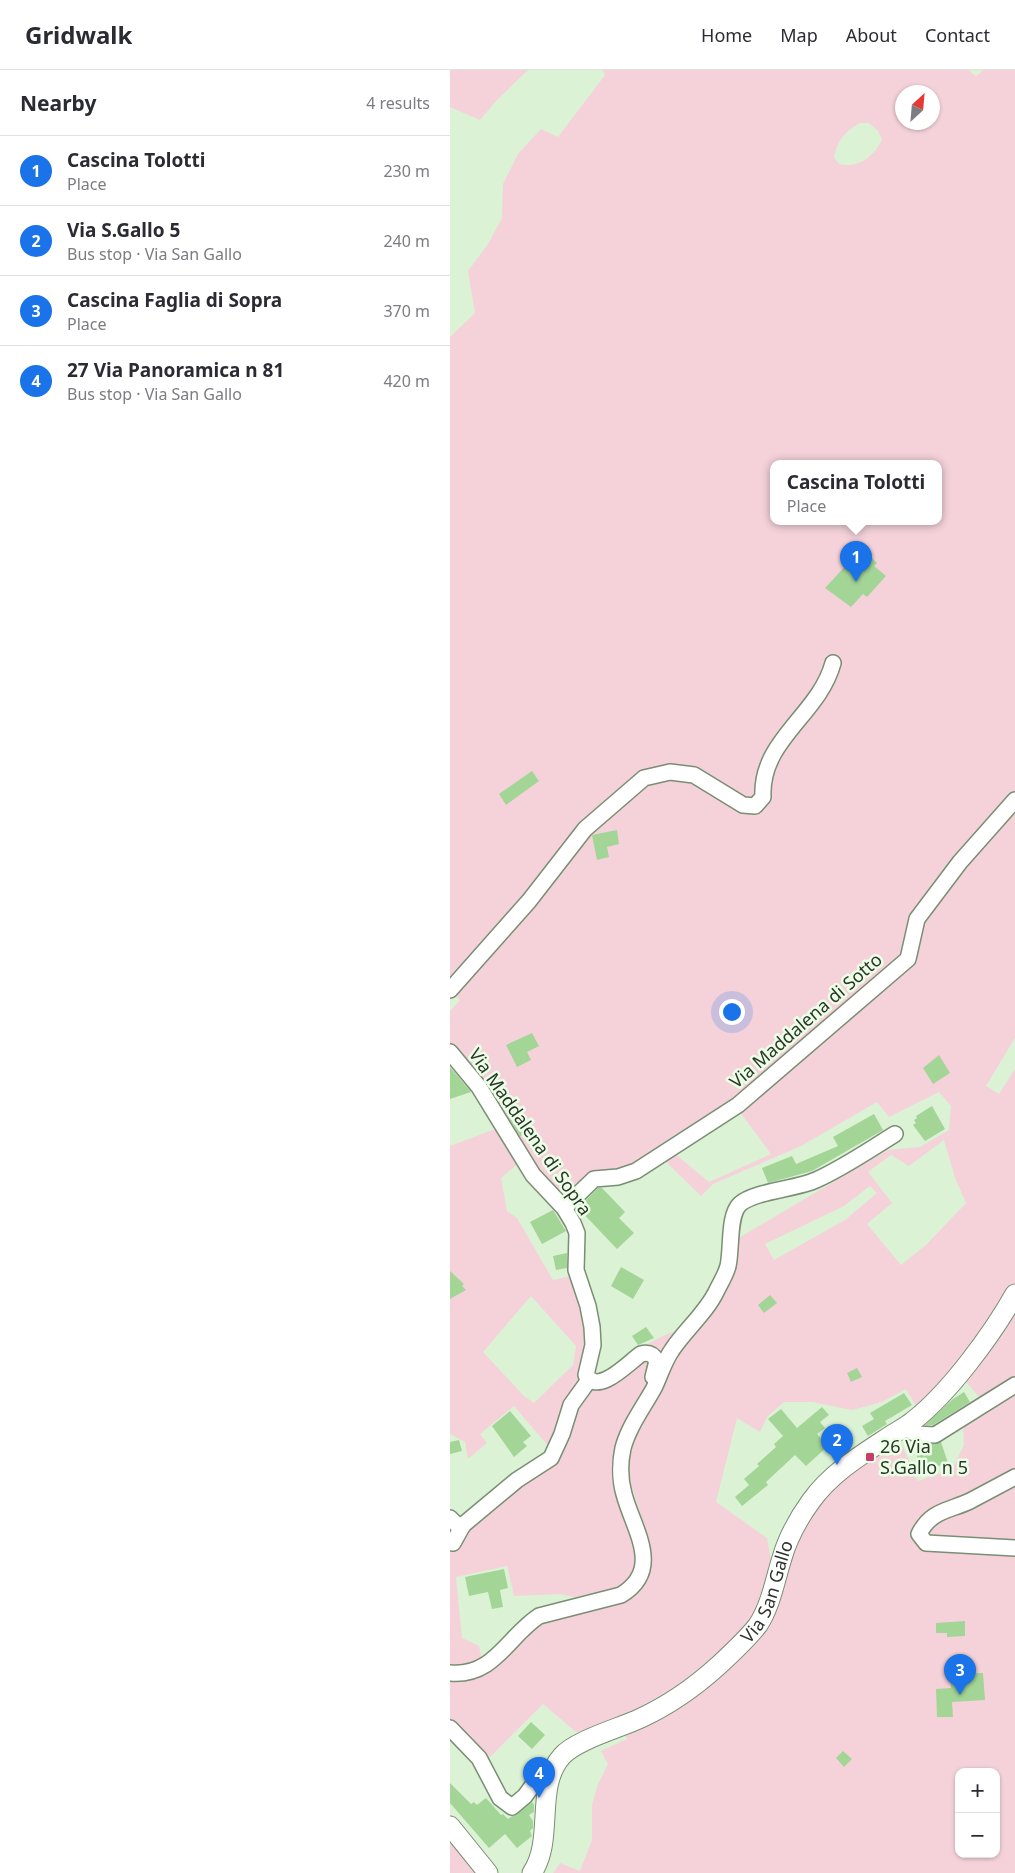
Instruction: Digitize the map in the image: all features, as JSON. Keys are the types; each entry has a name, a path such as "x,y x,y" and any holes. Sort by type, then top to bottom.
{"street":[{"path":"450,990 529,900 585,829 644,778 670,772 694,775 742,805 755,806 763,797 762,783 779,742 814,700 830,675 833,663"},
{"name":"Via Maddalena di Sotto","path":"564,1208 594,1179 618,1177 636,1171 738,1105 908,959 917,919 960,862 1015,800"},
{"name":"Via Maddalena di Sopra","path":"450,1052 479,1087 533,1176 564,1208 577,1233 576,1270 588,1306 592,1327 593,1345 586,1375 589,1380"},
{"path":"643,1404 653,1390 675,1346 718,1288 728,1266 732,1238 732,1217 740,1204 762,1195 815,1180 895,1134"},
{"name":"Via San Gallo","path":"532,1873 542,1851 550,1780 562,1755 575,1745 644,1717 677,1698 718,1666 758,1624 774,1588 791,1532 811,1501 834,1474 904,1427 931,1405 988,1337 1015,1294"},
{"path":"453,1543 456,1521 551,1458 562,1434 571,1405 589,1380 595,1383 604,1381 641,1354 675,1346"},
{"path":"450,1673 476,1670 490,1664 528,1623 539,1616 621,1595 638,1580 644,1557 624,1493 621,1468 623,1449 657,1368 657,1361 654,1355 647,1353"},
{"path":"904,1427 916,1434 935,1435 1015,1385"},
{"path":"1015,1477 968,1502 938,1512 923,1526 919,1534 926,1543 1015,1548"},
{"path":"450,1728 480,1758 500,1798 512,1806 525,1796 540,1775 555,1767"},
{"path":"450,1826 488,1873"}],"shaded area":[{"path":"450,70 528,70 497,100 480,120 450,107"},
{"path":"603,70 968,70 976,76 984,70 1015,70 1015,1038 986,1086 999,1094 1015,1069 1015,1288 993,1327 919,1411 906,1389 882,1402 852,1410 812,1402 784,1402 767,1417 760,1432 737,1418 716,1502 767,1538 772,1565 758,1610 737,1637 682,1685 619,1723 576,1732 543,1704 487,1760 450,1720 450,1678 490,1669 511,1653 532,1630 545,1623 576,1613 647,1575 651,1562 649,1541 619,1446 637,1548 636,1566 624,1583 614,1589 574,1597 560,1594 514,1596 507,1566 456,1577 462,1638 479,1646 482,1660 463,1666 450,1666 450,1542 468,1528 550,1448 514,1406 480,1434 487,1443 468,1459 465,1442 450,1434 450,1146 498,1128 519,1163 501,1178 507,1211 517,1218 553,1280 575,1275 586,1305 590,1374 601,1378 644,1346 668,1334 693,1327 737,1239 888,1150 920,1147 949,1130 951,1106 939,1092 889,1117 877,1102 801,1146 713,1184 701,1196 662,1158 733,1101 628,1170 563,1200 526,1158 450,1046 450,1011 460,1000 450,990 450,337 475,313 468,271 488,244 502,218 503,184 518,154 541,129 558,137 605,75","holes":["860,123 869,123 878,131 882,139 875,151 859,163 853,165 839,164 834,157 842,137","740,1112 771,1154 709,1182 674,1153","944,1140 955,1178 966,1203 926,1245 901,1265 867,1224 892,1203 868,1172 891,1155 909,1166","870,1186 877,1193 845,1220 774,1260 765,1244 844,1206","531,1296 576,1346 573,1365 534,1403 524,1396 483,1352"]},
{"path":"1015,1298 1015,1873 553,1873 560,1863 580,1871 592,1840 592,1805 598,1784 608,1764 601,1751 627,1739 623,1730 723,1671 794,1538 836,1484 885,1447 890,1452 902,1445 918,1481 953,1468 964,1445 963,1423 975,1410 979,1397 962,1377"},
{"path":"450,1838 479,1873 450,1873"}],"building":[{"path":"862,548 877,563 874,566 886,576 867,597 863,594 851,607 825,588"},
{"path":"532,771 539,781 506,805 499,794"},
{"path":"617,830 619,844 607,847 609,857 597,860 592,835"},
{"path":"532,1033 539,1046 527,1052 531,1060 517,1067 506,1045"},
{"path":"939,1055 950,1073 933,1084 923,1068"},
{"path":"450,1067 471,1092 450,1099"},
{"path":"932,1106 945,1129 925,1141 913,1125 916,1123 914,1120 917,1118 916,1116"},
{"path":"513,1109 527,1132 520,1136 506,1113"},
{"path":"874,1114 883,1130 812,1171 768,1183 762,1168 792,1156 796,1164 838,1146 833,1137"},
{"path":"598,1188 602,1188 625,1212 619,1218 634,1233 617,1249 578,1208"},
{"path":"553,1210 566,1231 542,1244 530,1222"},
{"path":"567,1253 567,1268 556,1270 553,1256"},
{"path":"621,1267 644,1280 633,1299 611,1286"},
{"path":"450,1271 464,1284 462,1286 466,1290 450,1299"},
{"path":"770,1295 777,1303 764,1313 758,1305"},
{"path":"646,1327 654,1338 638,1345 632,1336"},
{"path":"857,1368 862,1377 851,1382 847,1373"},
{"path":"964,1392 970,1402 933,1425 925,1425 953,1399"},
{"path":"904,1393 912,1405 885,1421 887,1424 868,1436 862,1426 874,1419 870,1413"},
{"path":"822,1407 829,1415 820,1422 825,1428 817,1434 828,1446 806,1466 795,1455 766,1482 768,1485 742,1506 735,1497 749,1485 744,1479 759,1466 757,1464 776,1447 774,1444 783,1436 768,1419 781,1409 797,1428"},
{"path":"510,1411 531,1436 523,1442 527,1446 514,1457 492,1426"},
{"path":"459,1440 462,1451 450,1454 450,1442"},
{"path":"941,1442 948,1463 922,1471 914,1448"},
{"path":"504,1569 508,1588 500,1590 503,1607 492,1609 488,1592 469,1596 465,1577"},
{"path":"965,1621 965,1636 947,1637 947,1633 936,1633 936,1623"},
{"path":"983,1673 985,1700 952,1702 953,1717 937,1717 936,1689 951,1688 950,1674"},
{"path":"531,1722 545,1735 532,1749 518,1736"},
{"path":"843,1751 852,1759 844,1767 836,1758"},
{"path":"450,1783 471,1804 474,1802 477,1805 486,1798 501,1815 503,1814 508,1819 532,1802 534,1812 529,1815 533,1821 533,1828 530,1831 532,1836 517,1848 505,1834 489,1848 450,1803"}],"place":[{"name":"Cascina Tolotti","path":"856,582"},
{"name":"26 Via S.Gallo n 5","path":"870,1457"},
{"name":"Via S.Gallo 5","path":"837,1465"},
{"name":"Cascina Faglia di Sopra","path":"960,1695"},
{"name":"27 Via Panoramica n 81","path":"539,1798"}]}
